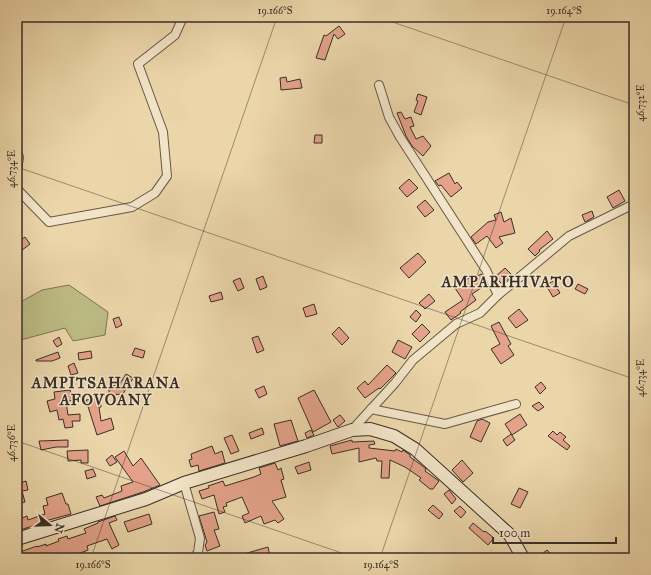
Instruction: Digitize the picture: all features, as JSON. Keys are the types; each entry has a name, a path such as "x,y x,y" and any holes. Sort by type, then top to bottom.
{"main road":[{"path":"17,539 146,499 184,483 306,446 352,430 370,429 394,436 415,449 510,535 523,558"}],"street":[{"path":"17,189 49,222 132,207 155,193 167,176 163,132 138,64 175,35 183,17"},
{"path":"379,85 389,117 400,137 486,270 498,295"},
{"path":"17,153 19,157 17,171"},
{"path":"352,430 395,383 413,360 456,324 480,313 498,295 569,236 634,204"},
{"path":"371,409 445,424 516,404"},
{"path":"184,483 200,538 198,553 194,558"}],"shaded area":[{"path":"69,285 108,312 105,335 73,341 65,328 17,341 17,304 42,290"}],"building":[{"path":"339,26 345,34 338,39 334,34 325,60 316,58 324,35 326,36"},
{"path":"286,77 287,82 300,79 302,88 281,90 280,78"},
{"path":"418,94 427,97 421,115 414,112 418,101 416,100"},
{"path":"401,112 405,119 411,117 414,126 410,127 416,139 423,136 431,146 423,156 412,146 406,136 397,113"},
{"path":"315,135 322,135 322,143 314,143"},
{"path":"449,173 455,184 457,182 462,188 451,197 441,185 439,186 435,181"},
{"path":"409,179 418,188 407,197 399,188"},
{"path":"619,190 625,201 613,208 607,197"},
{"path":"425,200 434,210 425,217 417,207"},
{"path":"592,211 594,217 585,222 582,215"},
{"path":"501,212 504,222 511,218 515,233 499,237 503,243 496,248 487,236 476,244 471,237 488,222 496,220 494,215"},
{"path":"547,231 553,239 539,250 540,251 535,256 528,249"},
{"path":"25,237 30,244 21,251 17,246 17,243"},
{"path":"418,253 426,262 409,278 400,268"},
{"path":"505,268 513,276 502,284 495,277"},
{"path":"481,274 487,284 472,294 476,300 451,320 445,312 463,300 455,288 469,278 471,280"},
{"path":"263,276 267,287 260,290 256,279"},
{"path":"240,278 244,288 238,291 233,281"},
{"path":"553,281 560,293 553,297 546,285"},
{"path":"578,284 588,289 585,294 575,289"},
{"path":"221,292 223,299 211,302 209,296"},
{"path":"429,294 435,301 425,309 419,303"},
{"path":"314,304 317,314 306,317 303,308"},
{"path":"519,309 528,320 516,328 508,318"},
{"path":"416,310 421,315 416,322 410,317"},
{"path":"119,317 122,325 116,328 113,319"},
{"path":"499,322 511,344 508,346 514,355 501,364 491,349 500,344 491,326"},
{"path":"422,324 430,332 420,342 412,334"},
{"path":"339,327 349,338 342,345 332,334"},
{"path":"258,336 264,350 257,353 252,338"},
{"path":"59,337 62,344 57,347 53,341"},
{"path":"398,340 412,347 405,359 392,352"},
{"path":"135,348 145,351 143,358 132,355"},
{"path":"91,351 92,358 79,360 78,353"},
{"path":"58,352 60,358 52,361 36,361 36,360"},
{"path":"74,363 78,373 71,375 68,366"},
{"path":"387,365 396,373 380,389 379,388 365,398 357,388 365,381 368,385"},
{"path":"126,374 133,378 123,394 109,395 109,386 119,385"},
{"path":"541,382 546,388 540,394 535,387"},
{"path":"264,386 267,394 259,398 255,390"},
{"path":"70,390 73,400 66,402 68,415 80,414 80,421 72,421 73,427 65,428 63,419 59,420 57,410 50,412 47,401 55,399 54,392"},
{"path":"314,390 331,422 313,432 298,398"},
{"path":"100,398 101,407 99,407 101,421 111,418 114,429 97,435 86,400"},
{"path":"539,402 544,407 538,411 532,406"},
{"path":"520,414 527,425 512,435 505,424"},
{"path":"340,415 345,421 338,427 333,420"},
{"path":"482,419 490,423 481,442 470,437 477,421"},
{"path":"291,420 298,441 280,446 274,424"},
{"path":"262,428 264,434 251,439 249,433"},
{"path":"311,430 314,435 307,438 305,433"},
{"path":"553,431 557,435 560,432 566,437 563,440 570,446 567,450 548,436"},
{"path":"511,434 515,440 507,446 503,440"},
{"path":"232,435 239,451 231,454 224,438"},
{"path":"68,440 68,447 56,447 41,450 39,441"},
{"path":"352,440 352,442 374,441 375,444 369,445 369,448 395,451 396,449 402,452 403,450 426,469 425,471 439,481 433,489 430,489 419,480 421,478 405,467 390,460 389,478 381,478 382,461 377,461 376,458 359,462 359,448 332,454 330,446"},
{"path":"212,446 215,454 222,451 225,463 199,471 198,465 191,467 189,460 192,459 191,454"},
{"path":"88,450 88,463 81,463 81,460 68,461 67,451"},
{"path":"124,451 133,466 141,458 160,485 100,506 96,497 102,495 104,498 122,491 121,486 133,482 115,457"},
{"path":"112,455 117,462 110,466 106,460"},
{"path":"462,460 473,473 463,482 452,470"},
{"path":"309,462 311,470 298,474 295,467"},
{"path":"275,463 278,470 281,468 284,479 281,480 286,497 272,501 284,519 278,523 275,520 264,524 261,516 245,523 242,516 249,513 242,497 226,503 227,506 223,507 225,512 219,514 214,495 202,499 199,491 209,488 208,486 223,481 225,486 254,477 261,474 259,468"},
{"path":"93,469 96,476 87,479 85,471"},
{"path":"17,481 20,483 26,481 28,490 22,491 25,502 17,504"},
{"path":"519,488 528,492 520,508 511,504"},
{"path":"449,490 456,499 452,504 444,494"},
{"path":"62,493 71,514 38,523 39,524 17,531 17,520 27,516 28,520 45,514 43,506 48,505 46,498"},
{"path":"433,505 443,514 439,519 428,510"},
{"path":"460,506 466,512 461,518 454,511"},
{"path":"214,512 219,529 214,530 220,546 207,551 205,545 207,542 199,516"},
{"path":"149,514 152,524 128,532 124,522"},
{"path":"115,516 117,520 109,523 119,545 112,549 107,539 87,546 88,550 78,554 80,558 44,558 42,553 30,558 17,558 17,553 37,546 46,544 46,546 67,536 68,539 86,533 84,529"},
{"path":"473,523 494,538 488,545 469,528"},
{"path":"268,547 270,556 237,558 237,556"},
{"path":"547,550 551,554 546,558 542,554"}],"district":[{"name":"AMPARIHIVATO","path":"508,282"},
{"name":"AMPITSAHARANA AFOVOANY","path":"106,392"}]}
